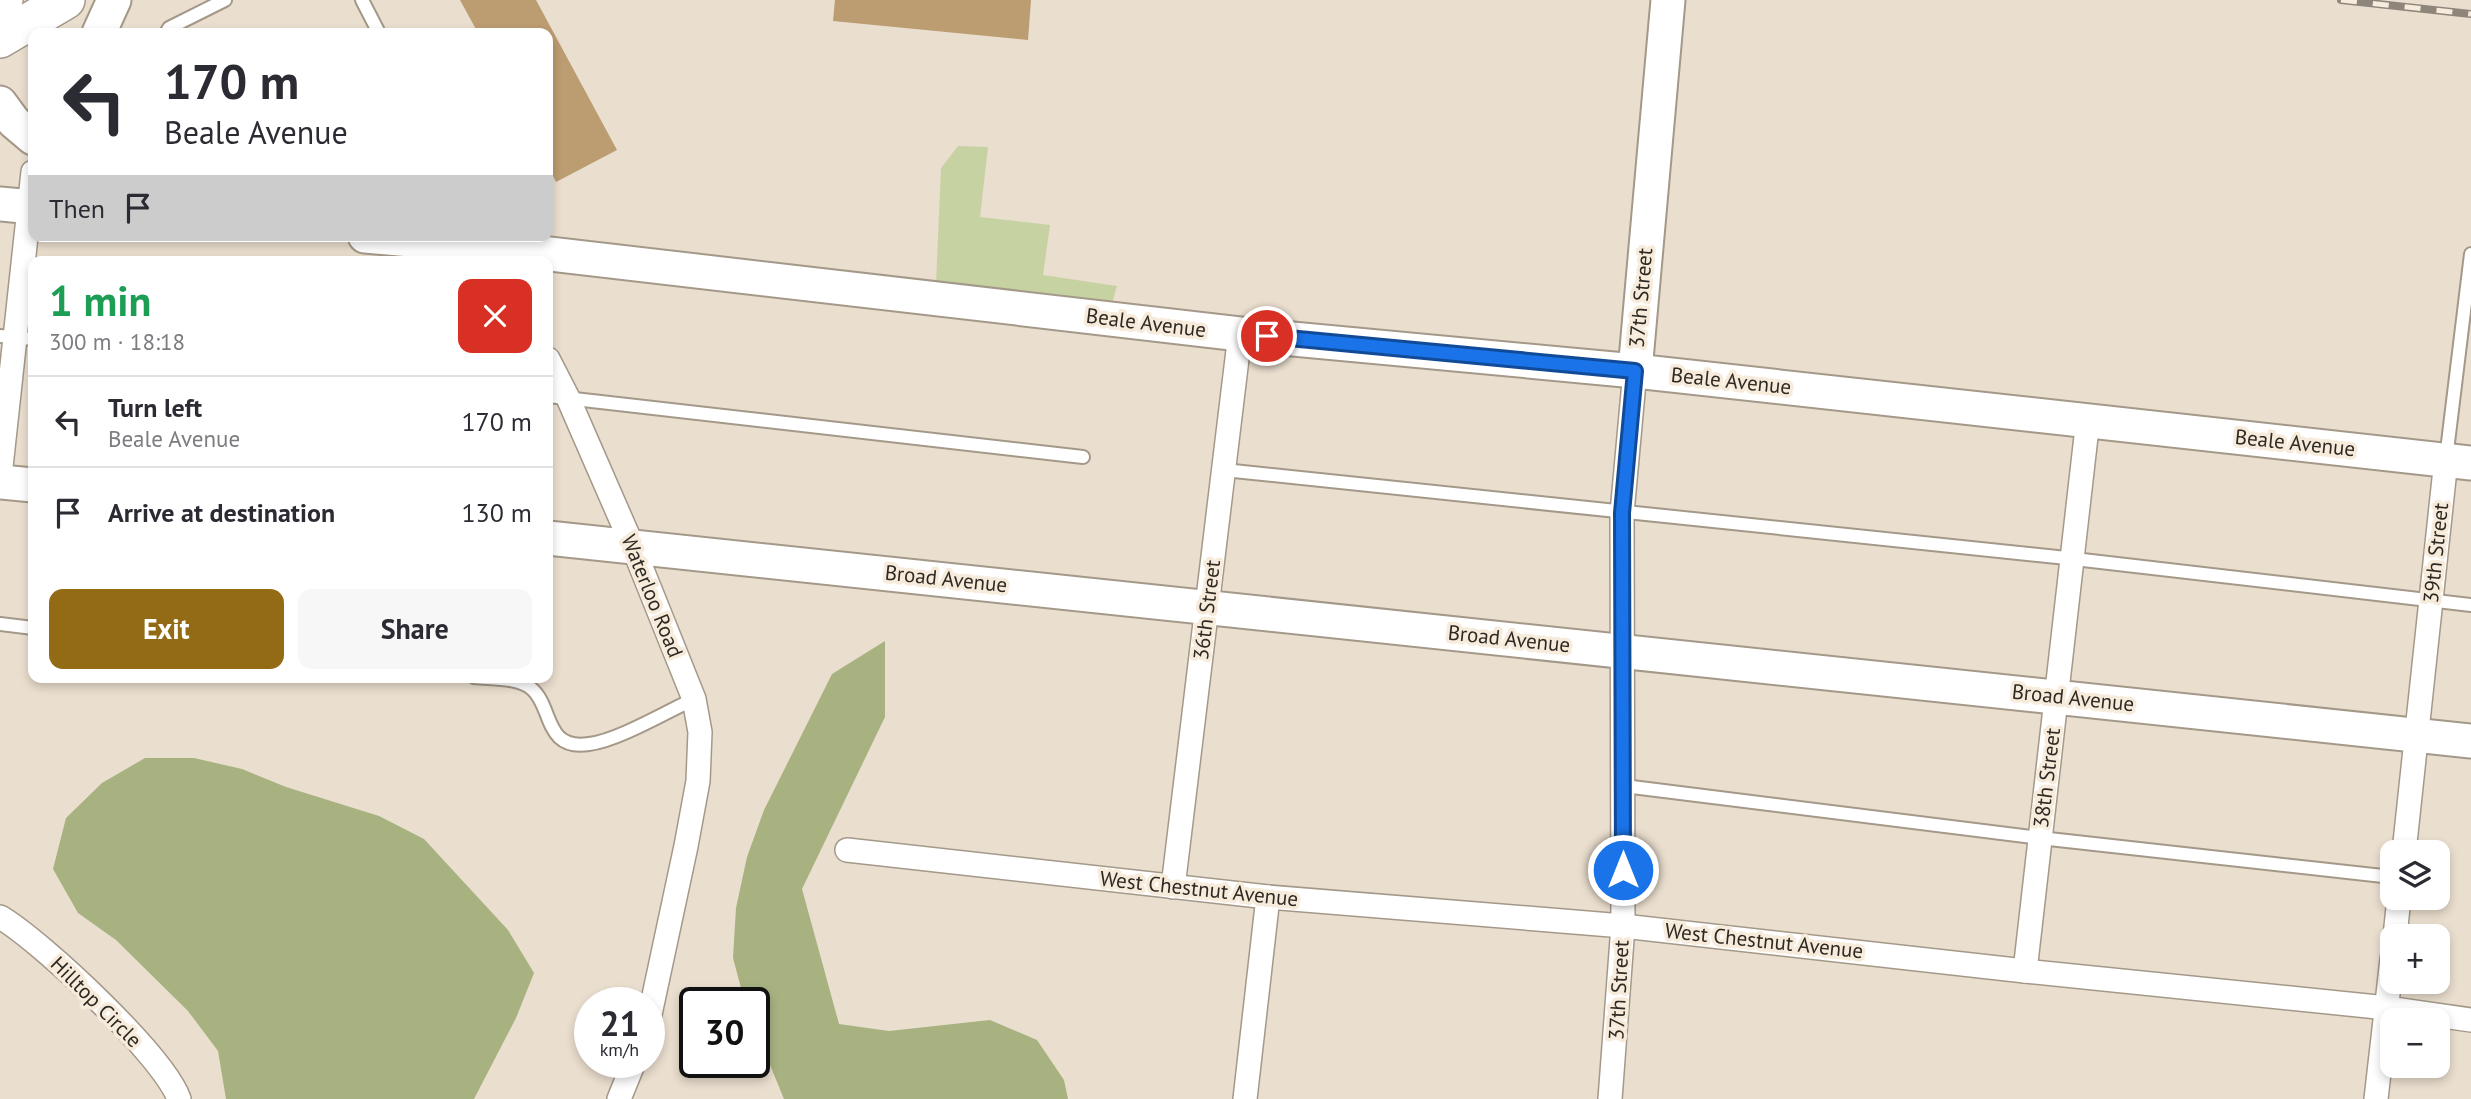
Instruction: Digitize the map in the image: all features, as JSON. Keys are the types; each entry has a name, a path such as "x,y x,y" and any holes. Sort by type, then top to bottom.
{"main road":[{"path":"0,39 66,0"}],"street":[{"path":"101,28 114,0"},
{"name":"37th Street","path":"1611,1099 1623,926 1622,513 1668,0"},
{"path":"0,103 14,122 28,134"},
{"path":"0,476 16,338 21,206 28,186"},
{"name":"Beale Avenue","path":"428,242 1240,334 1635,371 2459,461"},
{"name":"36th Street","path":"1173,887 1240,334"},
{"name":"Waterloo Road","path":"553,378 558,397 633,547 694,699 700,732 698,769 686,846 656,987"},
{"name":"38th Street","path":"2025,971 2088,419"},
{"name":"39th Street","path":"2405,840 2431,600 2459,461"},
{"path":"0,482 28,485"},
{"name":"Broad Avenue","path":"553,539 2471,741"},
{"name":"West Chestnut Avenue","path":"847,850 1268,897 1623,926 2387,1008"},
{"path":"1245,1099 1268,897"},
{"name":"Hilltop Circle","path":"0,917 65,969 110,1014 159,1065 179,1099"},
{"path":"2387,1008 2388,994"},
{"name":"West Chestnut Avenue","path":"2450,1017 2471,1020"},
{"path":"2376,1099 2380,1066"},
{"path":"619,1099 628,1078"}],"lane":[{"path":"169,28 225,0"},
{"path":"362,0 376,28"},
{"name":"39th Street","path":"2459,461 2471,254"},
{"path":"558,397 1083,457"},
{"path":"1224,470 2072,559 2471,604"},
{"path":"0,624 28,627"},
{"path":"520,683 532,688 550,727 561,738 573,744 602,742 694,699"},
{"path":"1623,786 2040,838 2380,876"}],"green space":[{"path":"958,146 988,147 980,217 1050,225 1043,275 1117,286 1111,306 936,284 941,168"},
{"path":"885,641 885,717 802,889 839,1024 889,1031 990,1020 1037,1040 1064,1080 1068,1099 784,1099 770,1065 770,987 741,987 733,958 736,908 747,857 764,810 832,674"},
{"path":"145,758 194,758 242,769 286,787 379,816 424,839 508,930 534,973 516,1018 474,1099 226,1099 218,1051 188,1011 116,940 78,913 53,869 66,818 102,783"}],"building":[{"path":"460,0 536,0 551,28 475,28"},
{"path":"835,0 1031,0 1028,40 833,21"},
{"path":"553,31 617,150 556,182 553,176"}],"railway":[{"path":"2341,0 2471,14"}],"route":[{"path":"1267,336 1635,371 1622,513 1623,870"}]}
